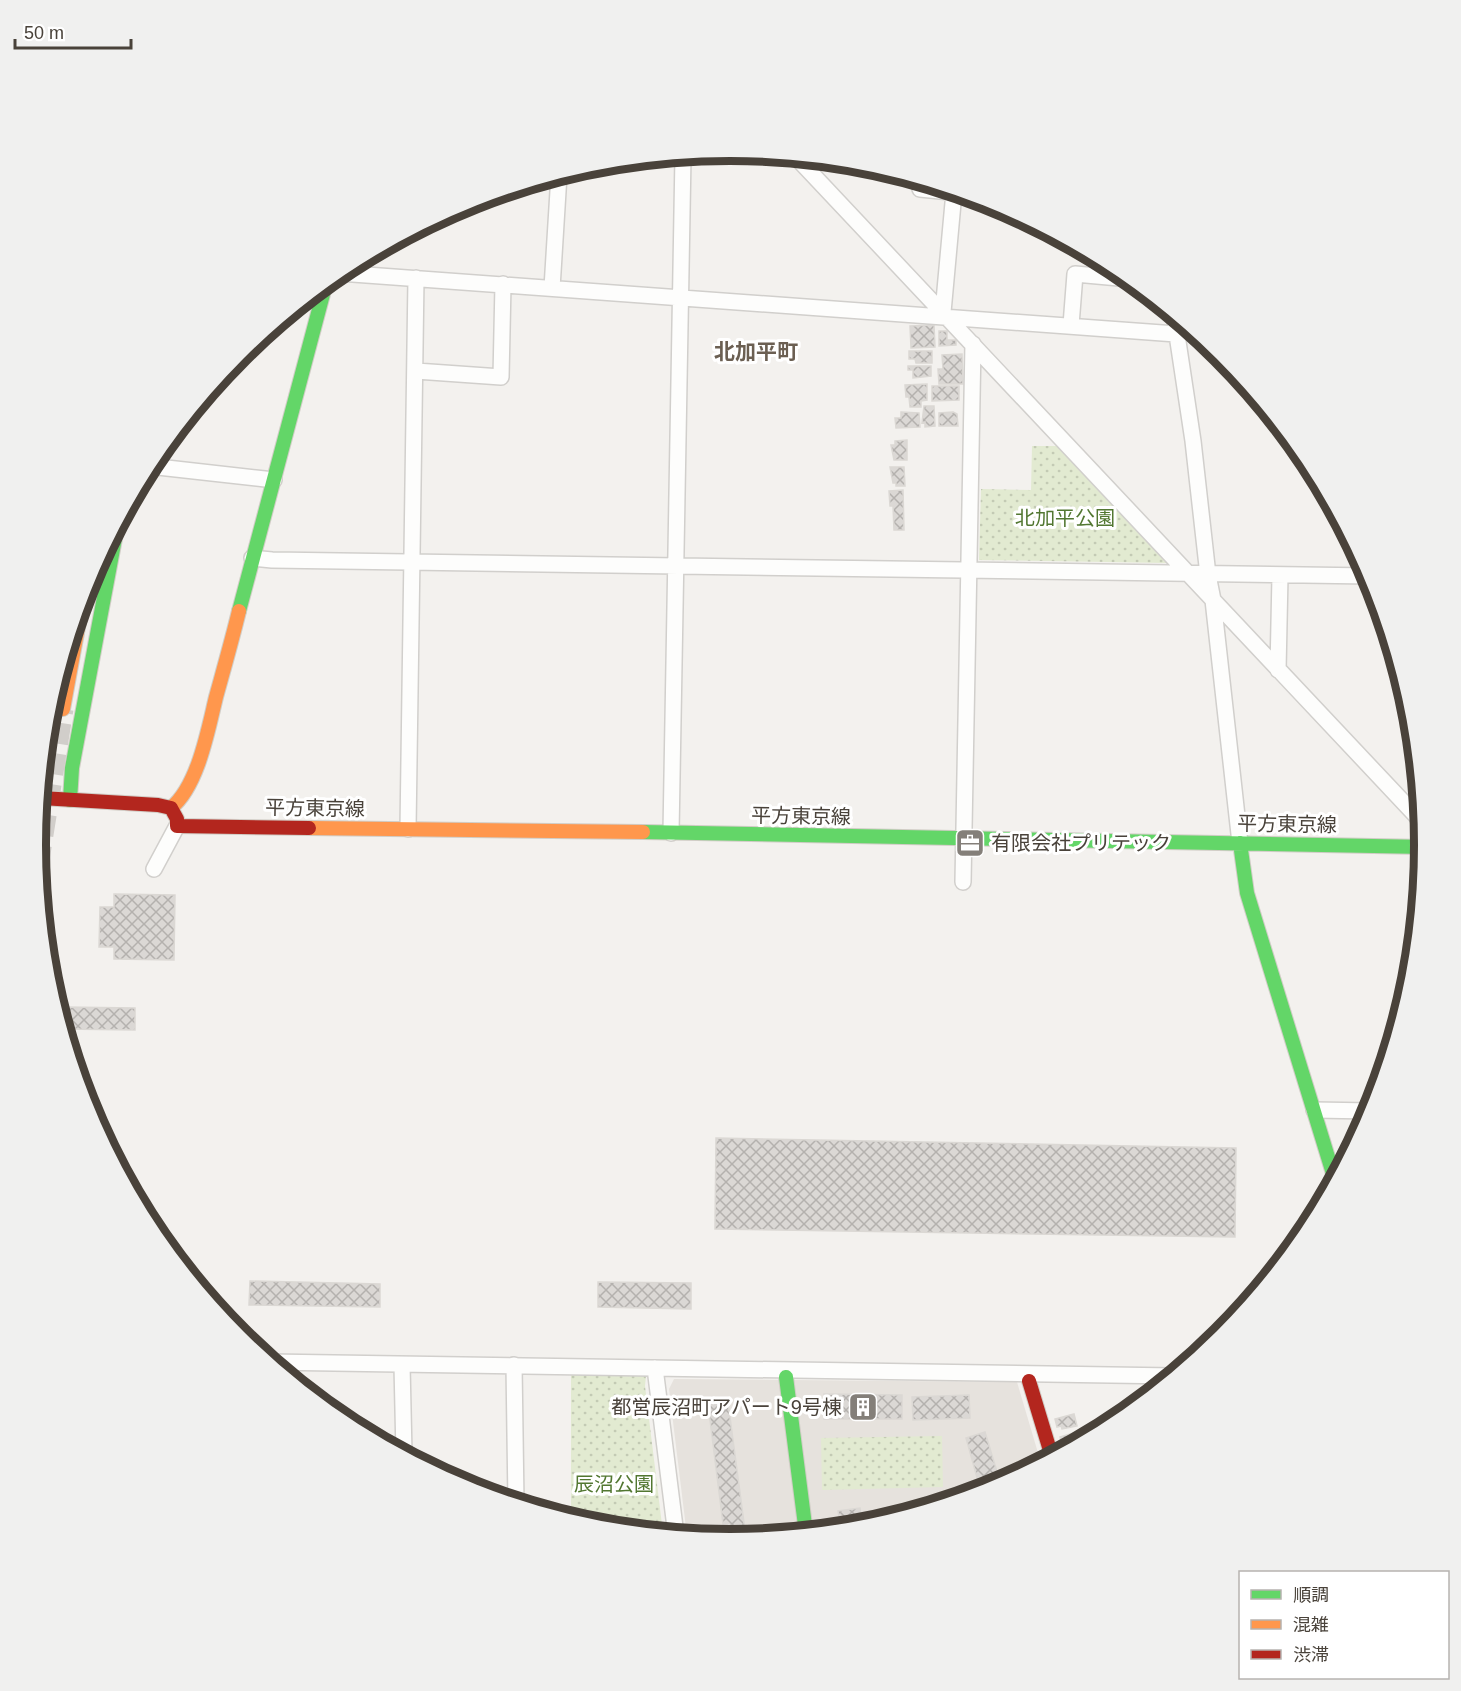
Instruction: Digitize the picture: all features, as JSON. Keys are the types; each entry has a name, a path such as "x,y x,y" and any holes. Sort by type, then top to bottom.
{"street":[{"path":"671,833 683,163"},
{"path":"804,166 1413,814"},
{"path":"552,288 558,184"},
{"path":"945,315 956,200"},
{"path":"355,274 1182,332"},
{"path":"1071,325 1075,274 1111,277"},
{"path":"408,829 416,278"},
{"path":"416,371 501,377 503,284"},
{"path":"48,798 158,805 171,808 178,804 204,744 323,297"},
{"path":"1184,334 1208,575 1213,600 1247,893 1332,1171"},
{"path":"963,882 973,344"},
{"path":"161,467 274,480"},
{"path":"70,800 74,757 112,554"},
{"path":"252,558 1358,576"},
{"path":"1278,670 1280,576"},
{"path":"63,709 71,664"},
{"path":"154,869 177,826 177,819 171,808"},
{"name":"平方東京線","path":"177,826 1414,847"},
{"path":"1314,1110 1360,1111"},
{"path":"283,1362 1159,1378"},
{"path":"402,1365 404,1446"},
{"path":"514,1365 516,1495"},
{"path":"655,1368 675,1527"},
{"path":"786,1373 805,1525"},
{"path":"1028,1377 1050,1450"}],"shaded area":[{"path":"674,1379 1017,1382 1039,1456 950,1493 864,1516 820,1524 775,1528 730,1530 686,1528 669,1389"}],"green space":[{"name":"北加平公園","path":"1032,446 1058,446 1167,563 979,560 981,489 1031,490"},
{"name":"辰沼公園","path":"571,1374 646,1376 645,1386 662,1526 571,1510"},
{"path":"942,1436 943,1487 822,1490 821,1438"}],"building":[{"path":"934,325 935,347 911,348 910,326"},
{"path":"939,331 947,331 947,340 956,340 956,345 939,346"},
{"path":"909,351 932,351 932,363 916,363 915,359 909,359"},
{"path":"962,354 963,384 939,384 938,369 943,369 942,355"},
{"path":"908,366 931,366 931,376 913,378 913,370 908,370"},
{"path":"927,384 927,400 921,401 921,407 910,407 905,385"},
{"path":"932,386 959,386 959,400 932,401"},
{"path":"924,406 934,406 935,426 925,427 925,422 922,423"},
{"path":"901,412 919,413 920,427 896,428 895,418 901,418"},
{"path":"939,413 957,414 958,426 939,426"},
{"path":"907,440 907,460 894,460 891,445 895,445 895,441"},
{"path":"890,467 904,467 905,486 896,486 896,483 893,483"},
{"path":"903,490 904,530 894,530 893,506 890,506 889,491"},
{"path":"114,894 175,895 174,960 114,959 114,947 99,947 100,907 114,907"},
{"path":"66,1007 135,1008 135,1030 72,1029"},
{"path":"716,1138 1236,1148 1235,1237 715,1229"},
{"path":"250,1281 380,1284 380,1307 249,1305"},
{"path":"598,1282 691,1283 691,1309 598,1307"},
{"name":"都営辰沼町アパート9号棟","path":"824,1394 902,1395 902,1419 824,1419"},
{"path":"969,1395 970,1418 913,1420 912,1397"},
{"path":"728,1402 745,1529 724,1530 708,1404"},
{"path":"1074,1414 1077,1426 1062,1429 1061,1426 1057,1427 1055,1419"},
{"path":"985,1432 998,1474 978,1482 966,1438"},
{"path":"1077,1432 1078,1434 1062,1443 1060,1437"},
{"path":"860,1508 861,1517 840,1520 838,1511"}],"tunnel":[{"path":"48,804 63,709"}],"traffic: fast":[{"path":"239,611 322,297"},
{"path":"70,800 72,768 112,554"},
{"path":"643,832 1414,847"},
{"path":"1240,843 1247,893 1332,1171"},
{"path":"786,1377 805,1525"}],"traffic: slow":[{"path":"171,808 188,786 201,757 239,611"},
{"path":"63,709 71,664"},
{"path":"309,828 643,832"}],"traffic: jam":[{"path":"48,798 158,805 171,808"},
{"path":"171,808 177,819 177,826 309,828"},
{"path":"1029,1381 1050,1450"}],"place":[{"name":"有限会社プリテック","path":"970,843"},
{"name":"都営辰沼町アパート9号棟","path":"863,1407"}],"district":[{"name":"北加平町","path":"756,351"}]}
